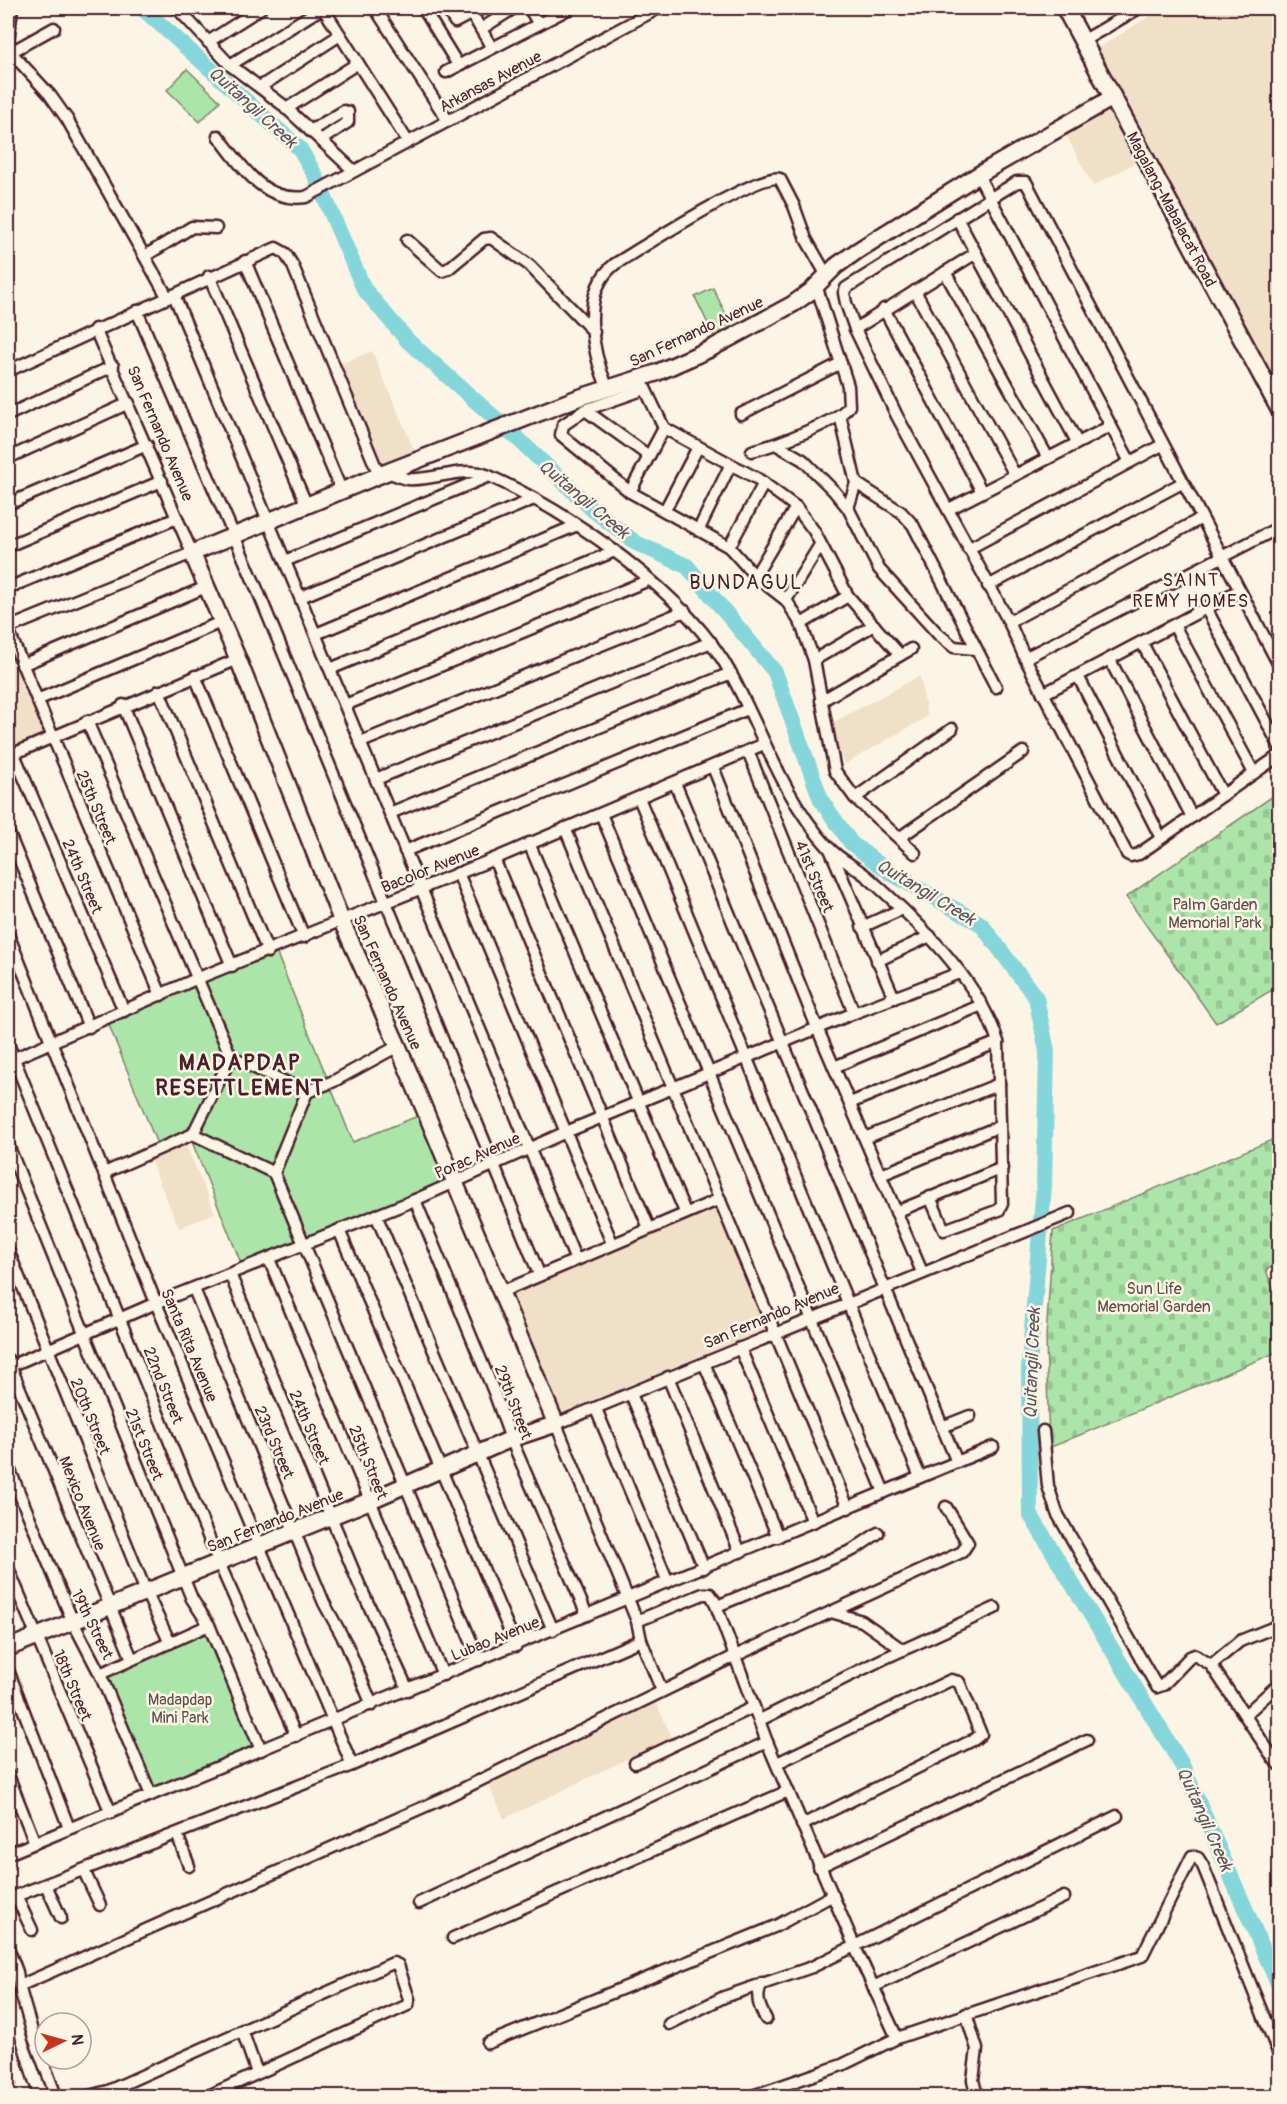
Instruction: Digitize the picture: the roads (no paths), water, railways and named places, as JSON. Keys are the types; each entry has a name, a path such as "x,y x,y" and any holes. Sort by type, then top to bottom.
{"main road":[{"name":"Magalang-Mabalacat Road","path":"1065,8 1081,42 1280,410"},
{"name":"San Fernando Avenue","path":"8,1648 369,1501 511,1439 556,1424 398,1046 342,922 238,659 192,553 383,473 542,411 608,389 643,384 793,304 851,254 978,175 1112,99"}],"street":[{"path":"12,8 8,48 50,95 67,119 171,297 362,742 420,888 575,1258"},
{"path":"180,11 195,8"},
{"path":"208,42 261,8"},
{"path":"230,65 322,8 408,142"},
{"path":"375,8 448,121"},
{"path":"423,8 458,65"},
{"path":"430,18 446,8 455,22 477,11 481,29 492,48"},
{"path":"481,29 514,8"},
{"path":"529,8 539,24"},
{"path":"446,72 570,8"},
{"name":"Arkansas Avenue","path":"218,136 248,174 285,199 298,198 320,190 657,8"},
{"path":"1081,42 1139,8"},
{"path":"180,11 230,65 286,109 354,171"},
{"path":"8,48 54,28"},
{"path":"260,87 340,35"},
{"path":"286,109 358,63"},
{"path":"310,131 344,111 348,112 348,122 321,140"},
{"path":"978,175 1130,462"},
{"path":"608,389 599,364 594,332 593,299 596,285 608,269 715,204 770,177 777,177 783,182 821,280 851,401 840,416 777,445 752,451"},
{"path":"1280,667 1200,519 1028,185 1024,182 1017,182 846,288 844,296 855,329 897,416 1009,622 1043,694 1127,854 1131,856 1139,854 1280,755"},
{"path":"957,218 1077,442"},
{"path":"145,256 192,227 216,228"},
{"path":"407,240 442,271 448,269 484,239 491,238 529,265 594,332"},
{"path":"8,371 273,248 285,253 383,473 408,479 466,472 489,476 534,499 615,551 685,611 711,642 731,673 792,800 830,849 894,998"},
{"path":"855,329 976,253"},
{"path":"245,261 342,492"},
{"path":"945,272 1048,458"},
{"path":"209,276 307,506"},
{"path":"915,291 1015,475"},
{"path":"884,309 982,492"},
{"path":"137,311 233,536 539,1274"},
{"name":"San Fernando Avenue","path":"95,329 113,366 192,553"},
{"path":"741,414 841,363"},
{"path":"8,415 113,366"},
{"path":"900,655 848,596 809,523 795,507 764,483 664,428 643,384 585,410 563,425 561,435 630,492 729,547 755,576 786,600 801,624 814,660 835,771 855,798 915,853"},
{"path":"8,458 129,404"},
{"path":"585,410 650,456"},
{"path":"840,416 856,483 848,508"},
{"path":"949,509 1111,426"},
{"path":"630,492 664,428"},
{"path":"8,504 147,445"},
{"path":"777,445 803,460 848,508 871,556 891,584 949,644 959,649 975,649"},
{"path":"968,549 1162,445"},
{"path":"664,510 698,447"},
{"path":"699,530 730,466"},
{"path":"285,561 489,476"},
{"path":"8,546 162,481"},
{"path":"729,547 764,483"},
{"path":"856,483 901,512 913,525 996,687"},
{"path":"988,586 1182,483"},
{"path":"301,597 534,499"},
{"path":"755,576 795,507"},
{"path":"8,588 177,518"},
{"path":"1009,622 1200,519"},
{"path":"316,634 575,526"},
{"path":"1025,658 1280,527"},
{"path":"786,600 820,545"},
{"path":"330,669 615,551"},
{"path":"8,629 192,553"},
{"path":"345,705 649,580"},
{"path":"22,665 206,587"},
{"path":"1043,694 1175,627 1238,591"},
{"path":"801,624 848,596"},
{"path":"1207,610 1280,747"},
{"path":"362,742 685,611"},
{"path":"37,700 221,622"},
{"path":"814,660 874,625"},
{"path":"1175,627 1254,773"},
{"name":"25th Street","path":"8,629 160,995"},
{"path":"376,779 711,642"},
{"path":"1142,643 1223,795"},
{"path":"820,701 911,649"},
{"path":"11,755 123,705 238,659"},
{"path":"1110,660 1192,817"},
{"path":"390,813 731,673"},
{"path":"195,676 304,937"},
{"path":"1078,676 1161,838"},
{"path":"159,691 268,952"},
{"path":"123,705 232,966"},
{"path":"405,850 748,709"},
{"path":"87,721 196,980 231,1057 307,1092"},
{"path":"855,798 952,729"},
{"name":"Bacolor Avenue","path":"10,1060 160,995 494,859 764,744"},
{"name":"41st Street","path":"748,751 854,1013"},
{"path":"899,838 1023,752"},
{"name":"24th Street","path":"11,755 124,1011"},
{"path":"713,767 818,1030 922,1272"},
{"path":"675,783 957,1462"},
{"path":"639,798 920,1477"},
{"path":"601,814 884,1492"},
{"path":"565,828 848,1508"},
{"path":"8,832 89,1027"},
{"path":"529,843 685,1212"},
{"path":"830,849 869,878 930,936 982,1005 998,1042 1003,1201 999,1210 945,1230 930,1197"},
{"path":"494,859 600,1118 649,1228"},
{"path":"458,873 612,1243"},
{"path":"862,927 902,909"},
{"name":"Santa Rita Avenue","path":"8,934 156,1303 352,1765"},
{"path":"877,961 930,936"},
{"name":"Porac Avenue","path":"8,1364 415,1200 566,1132 710,1075 854,1013 959,973"},
{"path":"834,1067 982,1005"},
{"path":"850,1103 998,1042"},
{"name":"22nd Street","path":"8,1044 10,1060 121,1320 219,1563 296,1736"},
{"path":"274,1173 307,1092 334,1081 398,1046"},
{"path":"104,1173 193,1134 231,1057"},
{"path":"866,1138 999,1084"},
{"path":"881,1175 1000,1126"},
{"path":"193,1134 274,1173 480,1660"},
{"name":"21st Street","path":"8,1145 192,1599 209,1625 261,1750"},
{"path":"896,1212 1002,1168"},
{"path":"501,1292 575,1258 720,1199"},
{"name":"29th Street","path":"415,1200 511,1439 587,1615"},
{"name":"San Fernando Avenue","path":"662,1691 641,1640 628,1598 556,1424 847,1302 1070,1213"},
{"path":"375,1215 553,1630"},
{"path":"339,1230 516,1646"},
{"name":"20th Street","path":"8,1250 146,1592 170,1643"},
{"name":"25th Street","path":"269,1259 443,1676"},
{"name":"24th Street","path":"231,1274 358,1584 408,1690"},
{"name":"23rd Street","path":"194,1289 324,1603 347,1645 372,1706"},
{"path":"740,1348 813,1522"},
{"path":"704,1363 778,1537"},
{"name":"Mexico Avenue","path":"8,1364 132,1659"},
{"path":"668,1377 740,1552"},
{"path":"631,1394 704,1568"},
{"path":"596,1409 668,1582"},
{"path":"942,1427 970,1416"},
{"path":"1043,1431 1048,1486 1057,1513 1157,1687 1163,1684 1190,1656 1195,1656 1211,1665 1274,1759 1280,1762"},
{"name":"Lubao Avenue","path":"8,1854 334,1719 372,1706 993,1447"},
{"name":"19th Street","path":"8,1466 73,1622 100,1674 151,1795"},
{"path":"19,1986 444,1798 662,1691 967,1547 946,1508"},
{"path":"717,1606 852,1550 878,1533"},
{"name":"18th Street","path":"8,1568 111,1812"},
{"path":"637,1621 703,1594 710,1594 717,1606 767,1742 819,1867 897,2038"},
{"path":"760,1720 995,1608"},
{"path":"831,1612 862,1621 903,1650"},
{"path":"100,1674 209,1625"},
{"path":"1211,1665 1240,1641 1280,1625"},
{"path":"32,1930 12,1898 352,1765 641,1640"},
{"path":"8,1670 69,1828"},
{"path":"777,1763 951,1680 960,1682 978,1724 981,1734 975,1739 802,1825"},
{"path":"1245,1715 1280,1683"},
{"path":"635,1763 754,1707"},
{"path":"819,1867 1087,1740"},
{"path":"419,1903 767,1742"},
{"path":"8,1775 35,1843"},
{"path":"453,1938 788,1791"},
{"path":"669,2024 724,1997 812,1967 1117,1816"},
{"path":"177,1834 189,1866"},
{"path":"752,2097 842,2065 897,2038 1143,1956 1189,1859 1196,1857 1203,1866 1280,2057"},
{"path":"84,1871 100,1905"},
{"path":"46,1885 61,1918"},
{"path":"488,2043 776,1926 833,1895"},
{"path":"873,1987 1064,1897"},
{"path":"8,1948 17,1972 34,2038 56,2097"},
{"path":"89,2097 108,2091 393,1963 398,1965 409,1999 408,2005 208,2097"},
{"path":"762,1983 758,1994 759,2006 766,2019"},
{"path":"966,2014 976,2049 973,2080 976,2097"},
{"path":"242,2030 256,2073"},
{"path":"8,2036 25,2092 8,2094"}],"waterway":[{"name":"Quitangil Creek","path":"142,8 300,149 315,175 364,289 408,341 514,435 593,510 636,543 687,566 775,672 821,800 851,843 889,872 981,924 1036,998 1047,1051 1044,1186 1029,1366 1030,1514 1182,1765 1280,1988"}],"district":[{"name":"BUNDAGUL","path":"746,582"},
{"name":"SAINT REMY HOMES","path":"1191,590"},
{"name":"MADAPDAP RESETTLEMENT","path":"240,1074"}],"park label":[{"name":"Palm Garden Memorial Park","path":"1215,913"},
{"name":"Sun Life Memorial Garden","path":"1154,1297"},
{"name":"Madapdap Mini Park","path":"180,1708"}]}
